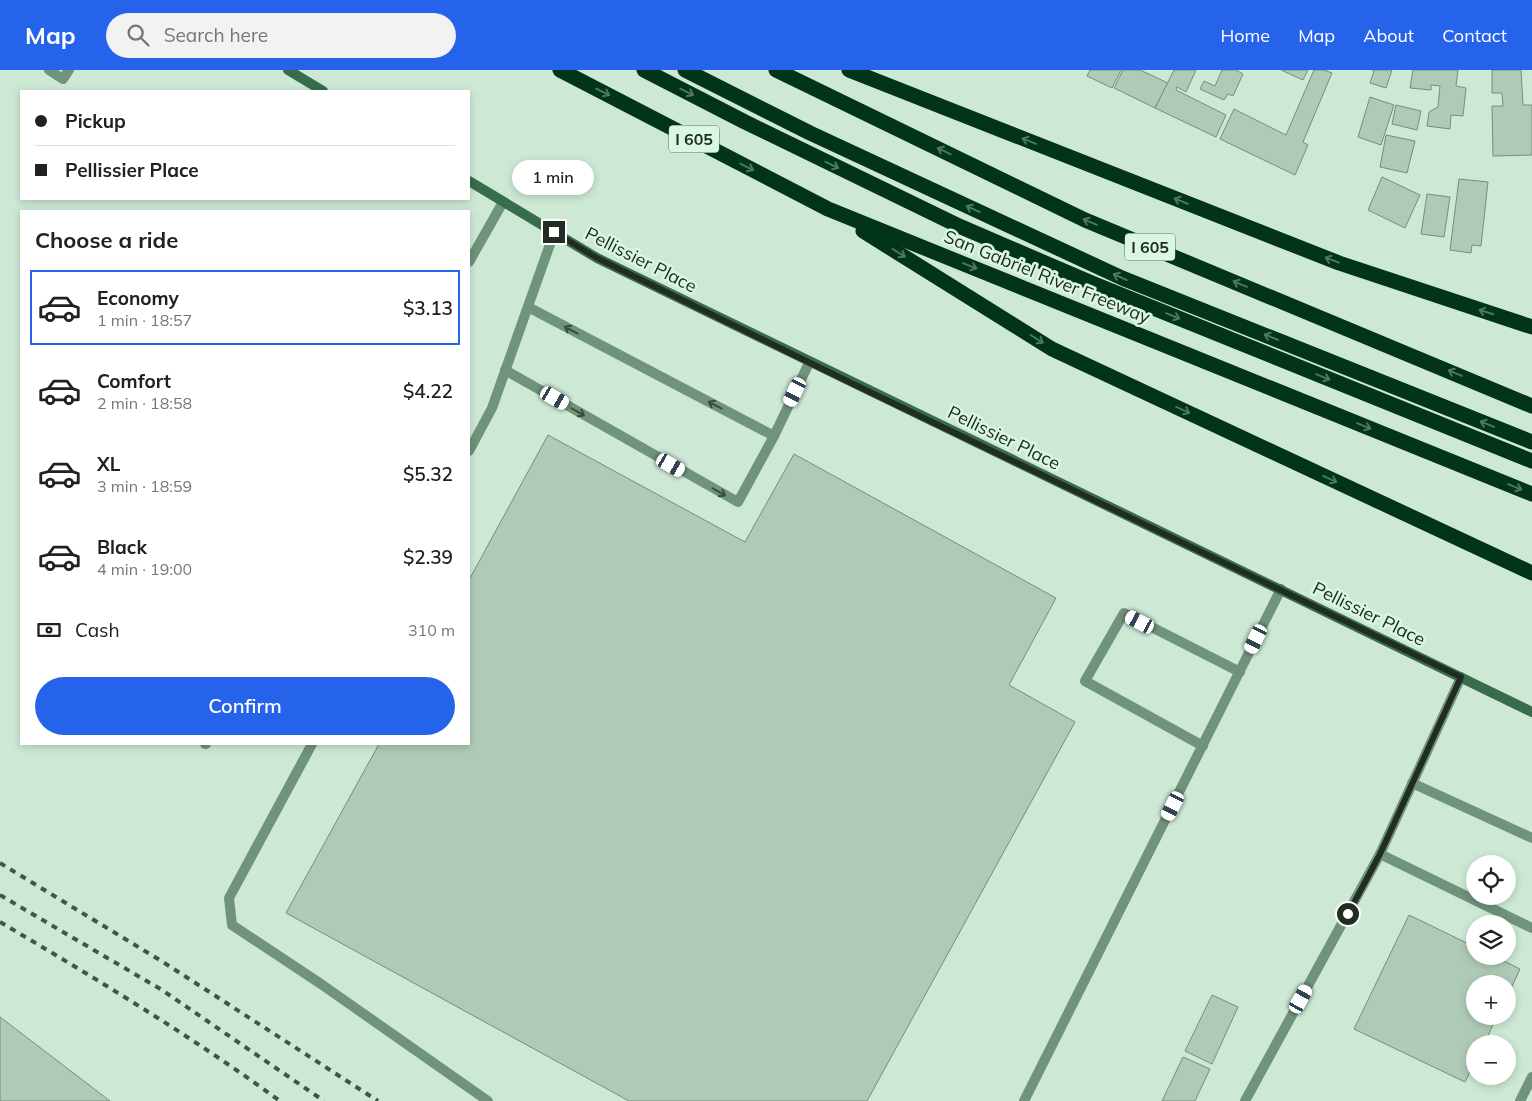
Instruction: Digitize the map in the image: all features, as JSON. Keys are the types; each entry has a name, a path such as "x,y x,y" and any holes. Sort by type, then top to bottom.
{"highway":[{"name":"San Gabriel River Freeway","path":"560,70 828,208 1532,494"},
{"path":"644,70 745,122 959,226 1103,288 1532,461"},
{"path":"685,70 810,133 1122,278 1532,442"},
{"name":"I 605","path":"776,70 1085,220 1532,406"},
{"path":"849,70 1339,263 1532,327"},
{"path":"828,208 1052,349 1532,573"}],"main road":[{"path":"288,70 321,90"},
{"name":"Pellissier Place","path":"470,182 597,258 809,363 1281,589 1532,712"}],"lane":[{"path":"48,70 63,79 69,70"},
{"path":"470,260 503,202"},
{"path":"470,449 492,408 554,232"},
{"path":"528,307 774,436"},
{"path":"505,370 738,502 774,436 809,363"},
{"path":"1024,1101 1281,589"},
{"path":"1203,746 1085,681 1124,613 1240,672"},
{"path":"1245,1101 1380,854 1461,677"},
{"path":"311,745 229,898 232,925 321,984 488,1101"},
{"path":"1412,783 1532,838"},
{"path":"1380,854 1532,928"},
{"path":"1520,1101 1532,1077"}],"building":[{"path":"1090,70 1121,70 1112,88 1087,76"},
{"path":"1123,70 1140,70 1168,83 1155,108 1114,88"},
{"path":"1174,70 1196,70 1186,92 1177,87 1176,90 1226,115 1216,137 1155,108"},
{"path":"1222,70 1236,70 1243,74 1233,96 1228,94 1224,100 1200,89 1204,81 1215,86"},
{"path":"1281,70 1308,70 1303,80"},
{"path":"1314,70 1324,70 1332,73 1303,142 1308,145 1295,175 1220,139 1234,109 1286,135"},
{"path":"1372,70 1392,70 1386,88 1370,83 1374,71"},
{"path":"1413,70 1458,70 1456,86 1466,88 1463,116 1451,115 1450,129 1427,126 1429,112 1438,107 1440,86 1431,85 1431,90 1410,88"},
{"path":"1492,70 1521,70 1523,105 1532,105 1532,155 1493,156 1492,106 1503,106 1502,93 1492,93"},
{"path":"1370,97 1394,105 1381,145 1358,137"},
{"path":"1396,105 1421,111 1417,130 1392,124"},
{"path":"1386,135 1415,141 1407,173 1380,167"},
{"path":"1382,177 1420,195 1405,228 1368,210"},
{"path":"1459,179 1488,182 1481,246 1472,245 1471,253 1450,250"},
{"path":"1427,194 1450,197 1444,237 1421,234"},
{"path":"548,435 745,542 794,454 1056,598 1009,685 1075,722 867,1101 629,1101 286,913 378,745 470,745 470,578"},
{"path":"1409,915 1466,943 1466,965 1512,965 1520,969 1516,978 1516,975 1466,975 1466,1025 1493,1025 1488,1035 1466,1035 1465,1082 1354,1029"},
{"path":"1212,995 1238,1007 1212,1064 1185,1051"},
{"path":"0,1017 110,1101 0,1101"},
{"path":"1183,1057 1210,1069 1195,1101 1162,1101"}],"railway":[{"path":"0,863 163,962 378,1101"},
{"path":"0,895 162,990 324,1101"},
{"path":"0,922 142,1008 212,1053 280,1101"}],"route":[{"path":"554,232 597,258 843,379 1461,677 1380,854 1348,914"}]}
